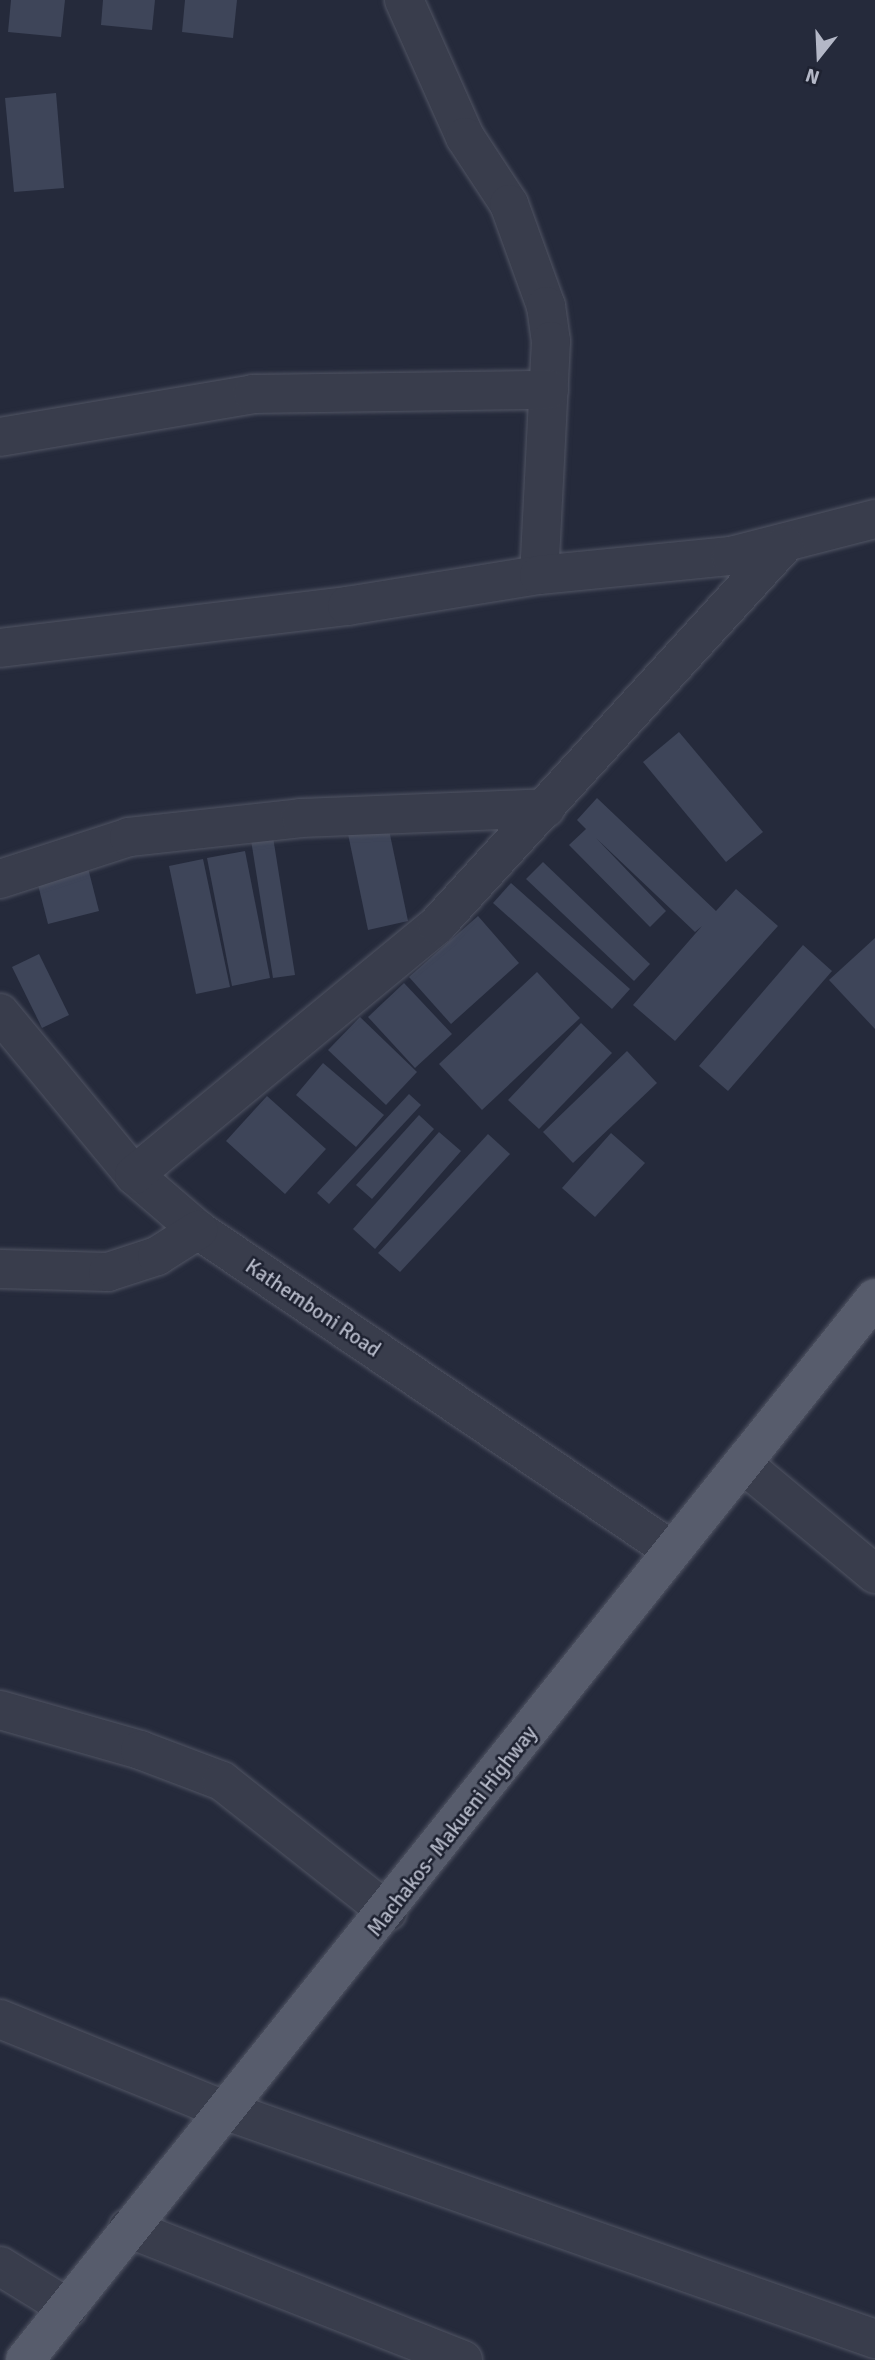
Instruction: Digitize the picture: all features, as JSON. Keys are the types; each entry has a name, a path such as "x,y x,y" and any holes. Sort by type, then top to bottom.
{"main road":[{"name":"Machakos- Makueni Highway","path":"25,2360 128,2228 227,2111 388,1912 875,1298"}],"street":[{"path":"404,0 465,137 509,204 535,270 551,341 539,575"},
{"path":"0,437 253,394 549,390"},
{"path":"0,648 347,606 539,575 784,545 875,519"},
{"path":"134,1175 437,925 784,545"},
{"path":"0,879 129,837 301,818 545,808"},
{"name":"Kathemboni Road","path":"0,1013 134,1175 198,1230 673,1551"},
{"path":"0,1269 108,1272 157,1256 198,1230"},
{"path":"743,1464 875,1574"},
{"path":"0,1710 140,1749 222,1781 388,1912"},
{"path":"0,2019 227,2111 869,2346"},
{"path":"128,2228 463,2360"},
{"path":"0,2266 68,2308"}],"building":[{"path":"11,0 65,0 61,37 8,32"},
{"path":"103,0 155,0 152,30 101,25"},
{"path":"185,0 237,0 233,38 182,32"},
{"path":"56,93 64,188 14,192 5,98"},
{"path":"679,732 763,832 726,862 643,762"},
{"path":"597,798 716,911 736,889 778,926 675,1041 633,1005 702,926 695,932 596,838 666,911 650,927 569,845 586,829 577,820"},
{"path":"388,825 408,921 368,930 348,834"},
{"path":"273,837 295,975 273,978 251,840"},
{"path":"245,851 270,978 232,986 207,858"},
{"path":"203,859 230,987 196,994 169,866"},
{"path":"543,862 650,964 634,981 526,879"},
{"path":"88,868 99,911 48,924 37,881"},
{"path":"511,883 630,989 612,1009 493,903"},
{"path":"478,916 519,963 451,1024 409,977"},
{"path":"875,938 875,1029 829,980"},
{"path":"803,945 832,971 728,1091 699,1066"},
{"path":"39,954 69,1015 42,1028 12,967"},
{"path":"537,972 580,1018 482,1110 439,1064"},
{"path":"404,983 452,1034 415,1068 368,1017"},
{"path":"360,1017 417,1072 386,1105 328,1050"},
{"path":"581,1023 612,1053 539,1129 508,1100"},
{"path":"627,1051 657,1083 573,1163 543,1132"},
{"path":"323,1063 384,1115 356,1147 296,1095"},
{"path":"409,1094 421,1105 329,1204 317,1193"},
{"path":"267,1096 326,1149 285,1194 226,1141"},
{"path":"419,1115 434,1129 372,1199 356,1185"},
{"path":"439,1132 461,1151 375,1249 353,1229"},
{"path":"611,1133 645,1163 595,1217 562,1188"},
{"path":"488,1134 510,1154 400,1272 378,1253"}]}
